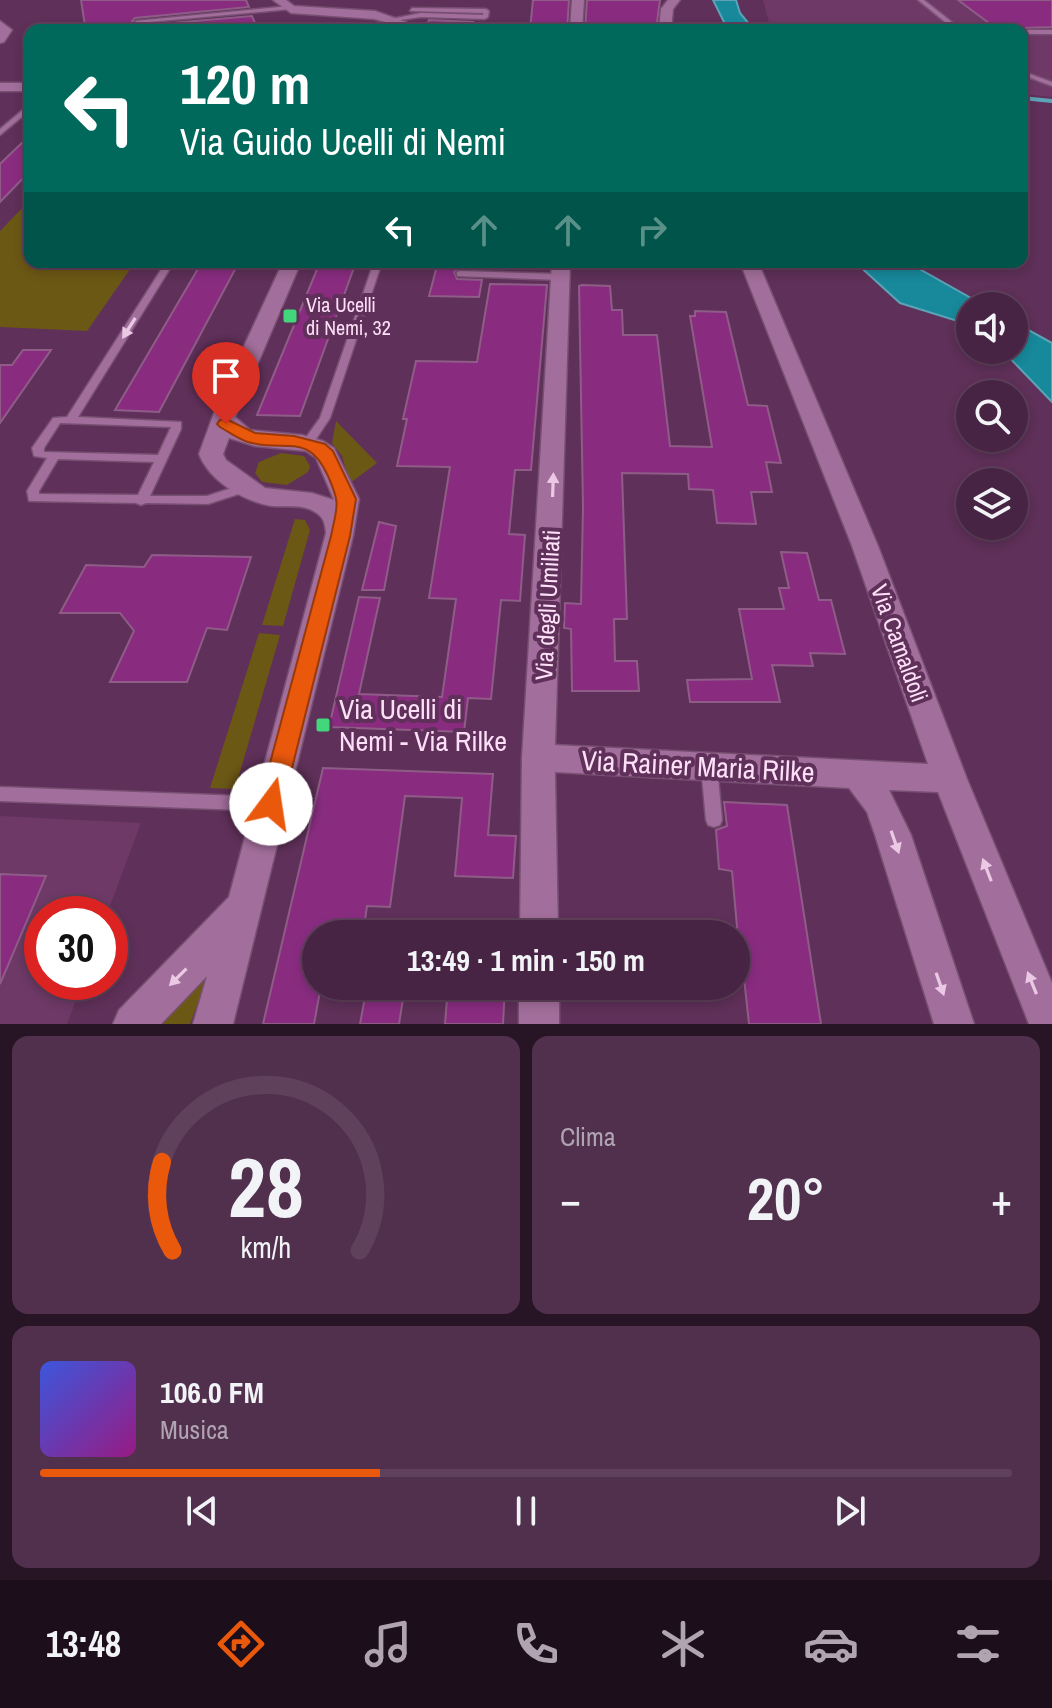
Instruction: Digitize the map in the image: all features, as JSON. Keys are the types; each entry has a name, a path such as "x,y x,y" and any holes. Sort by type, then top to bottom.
{"street":[{"path":"576,24 578,0"},
{"path":"666,24 667,9 674,0"},
{"path":"307,11 351,9 367,2 394,13 398,22"},
{"path":"284,4 307,11 371,14 398,22"},
{"path":"0,25 6,30 0,39"},
{"path":"0,87 24,87"},
{"path":"289,268 212,446 212,457 223,473 263,496 309,500 324,506 338,518 340,536"},
{"name":"Via Camaldoli","path":"751,268 865,546 950,779 1049,1024"},
{"name":"Via degli Umiliati","path":"539,920 538,758 561,270"},
{"path":"213,1024 347,499 327,455 300,442 251,438 230,428 224,418"},
{"path":"241,484 239,465 250,453 269,444 300,442"},
{"path":"276,497 291,496 316,486 325,478 330,465"},
{"name":"Via Rainer Maria Rilke","path":"538,758 950,779"},
{"path":"858,774 881,805 893,835 954,1024"},
{"path":"133,1024 218,937 247,897"},
{"path":"539,1000 539,1024"}],"lane":[{"path":"921,0 951,24"},
{"path":"138,21 284,4"},
{"path":"398,22 422,13 486,11 485,17 422,13 412,10"},
{"path":"1028,32 1052,32"},
{"path":"1028,75 1052,84"},
{"path":"0,133 24,111"},
{"path":"71,420 166,268"},
{"path":"300,442 320,428 376,268"},
{"name":"Via degli Umiliati","path":"460,274 561,270"},
{"path":"141,501 161,459 177,424 57,420 37,451 40,455 54,456 161,459"},
{"path":"54,456 33,491 33,498 208,500 241,484"},
{"path":"709,766 714,820"},
{"path":"0,794 271,804"}],"shaded area":[{"path":"713,0 736,0 740,13 749,24 725,24"},
{"path":"763,0 1052,0 1052,97 1028,95 1028,24 769,24"},
{"path":"24,206 24,268 131,268 87,331 0,327 0,231"},
{"path":"862,268 918,268 960,292 956,292 956,321 900,303"},
{"path":"1028,330 1052,343 1052,402 1015,364 1028,364"},
{"path":"336,421 377,463 350,483 342,456 332,443"},
{"path":"281,453 304,456 310,466 308,472 287,485 262,482 255,473 259,462"},
{"path":"295,519 305,520 310,530 283,626 262,625"},
{"path":"259,633 280,635 235,789 210,788"},
{"path":"0,816 141,823 114,896 24,896 24,1000 76,1000 67,1024 0,1024"},
{"path":"208,976 190,1024 162,1024"}],"building":[{"path":"81,0 246,0 249,7 135,18 132,21 136,24 85,24"},
{"path":"533,0 569,0 567,24 531,24"},
{"path":"587,0 660,0 657,24 585,24"},
{"path":"958,0 1052,0 1052,27 990,24"},
{"path":"252,16 255,23 238,24 161,24"},
{"path":"429,20 473,22 472,24 427,24"},
{"path":"24,141 24,177 0,202 0,164"},
{"path":"198,268 236,268 159,412 115,410"},
{"path":"318,268 354,268 300,416 257,415"},
{"path":"436,268 460,268 454,272 457,279 482,280 479,297 429,296"},
{"path":"490,284 547,285 531,470 515,470 509,534 525,535 520,601 501,600 491,699 468,698 464,732 329,727 359,597 380,598 359,694 442,697 456,599 429,598 450,467 397,466 407,419 403,419 416,361 477,362"},
{"path":"579,286 610,286 612,310 622,310 623,335 657,335 670,446 712,447 690,316 695,316 695,311 726,312 748,405 767,406 781,463 766,462 772,492 751,492 756,524 717,523 713,490 689,489 688,474 622,473 627,619 614,619 615,661 637,661 639,691 572,691 571,629 564,628 565,603 581,604 583,507"},
{"path":"23,350 51,350 0,423 0,365 12,365"},
{"path":"379,522 396,526 384,590 362,590"},
{"path":"781,552 807,553 819,600 831,600 845,654 810,653 813,666 772,665 780,702 690,702 687,680 752,679 739,609 784,609 779,588 789,588"},
{"path":"152,555 251,557 227,630 207,628 187,682 110,682 134,631 120,613 60,613 86,565 144,567"},
{"path":"323,768 493,774 488,835 516,836 513,878 455,876 462,798 405,796 390,907 367,906 365,920 302,920 302,1000 318,1000 314,1024 263,1024"},
{"path":"724,802 787,805 821,1024 749,1024 746,1000 750,1000 750,920 736,920 732,871 719,869 716,830 727,826"},
{"path":"0,874 46,876 37,896 24,896 24,928 0,984"},
{"path":"364,1000 403,1000 399,1024 360,1024"},
{"path":"447,1000 504,1000 503,1024 445,1024"}],"waterway":[{"path":"1028,99 1052,101"}],"place":[{"name":"Via Ucelli di Nemi, 32","path":"290,316"},
{"name":"Via Ucelli di Nemi - Via Rilke","path":"323,725"}],"route":[{"path":"226,424 251,438 308,443 319,448 327,455 347,499 347,509 271,804"}]}
